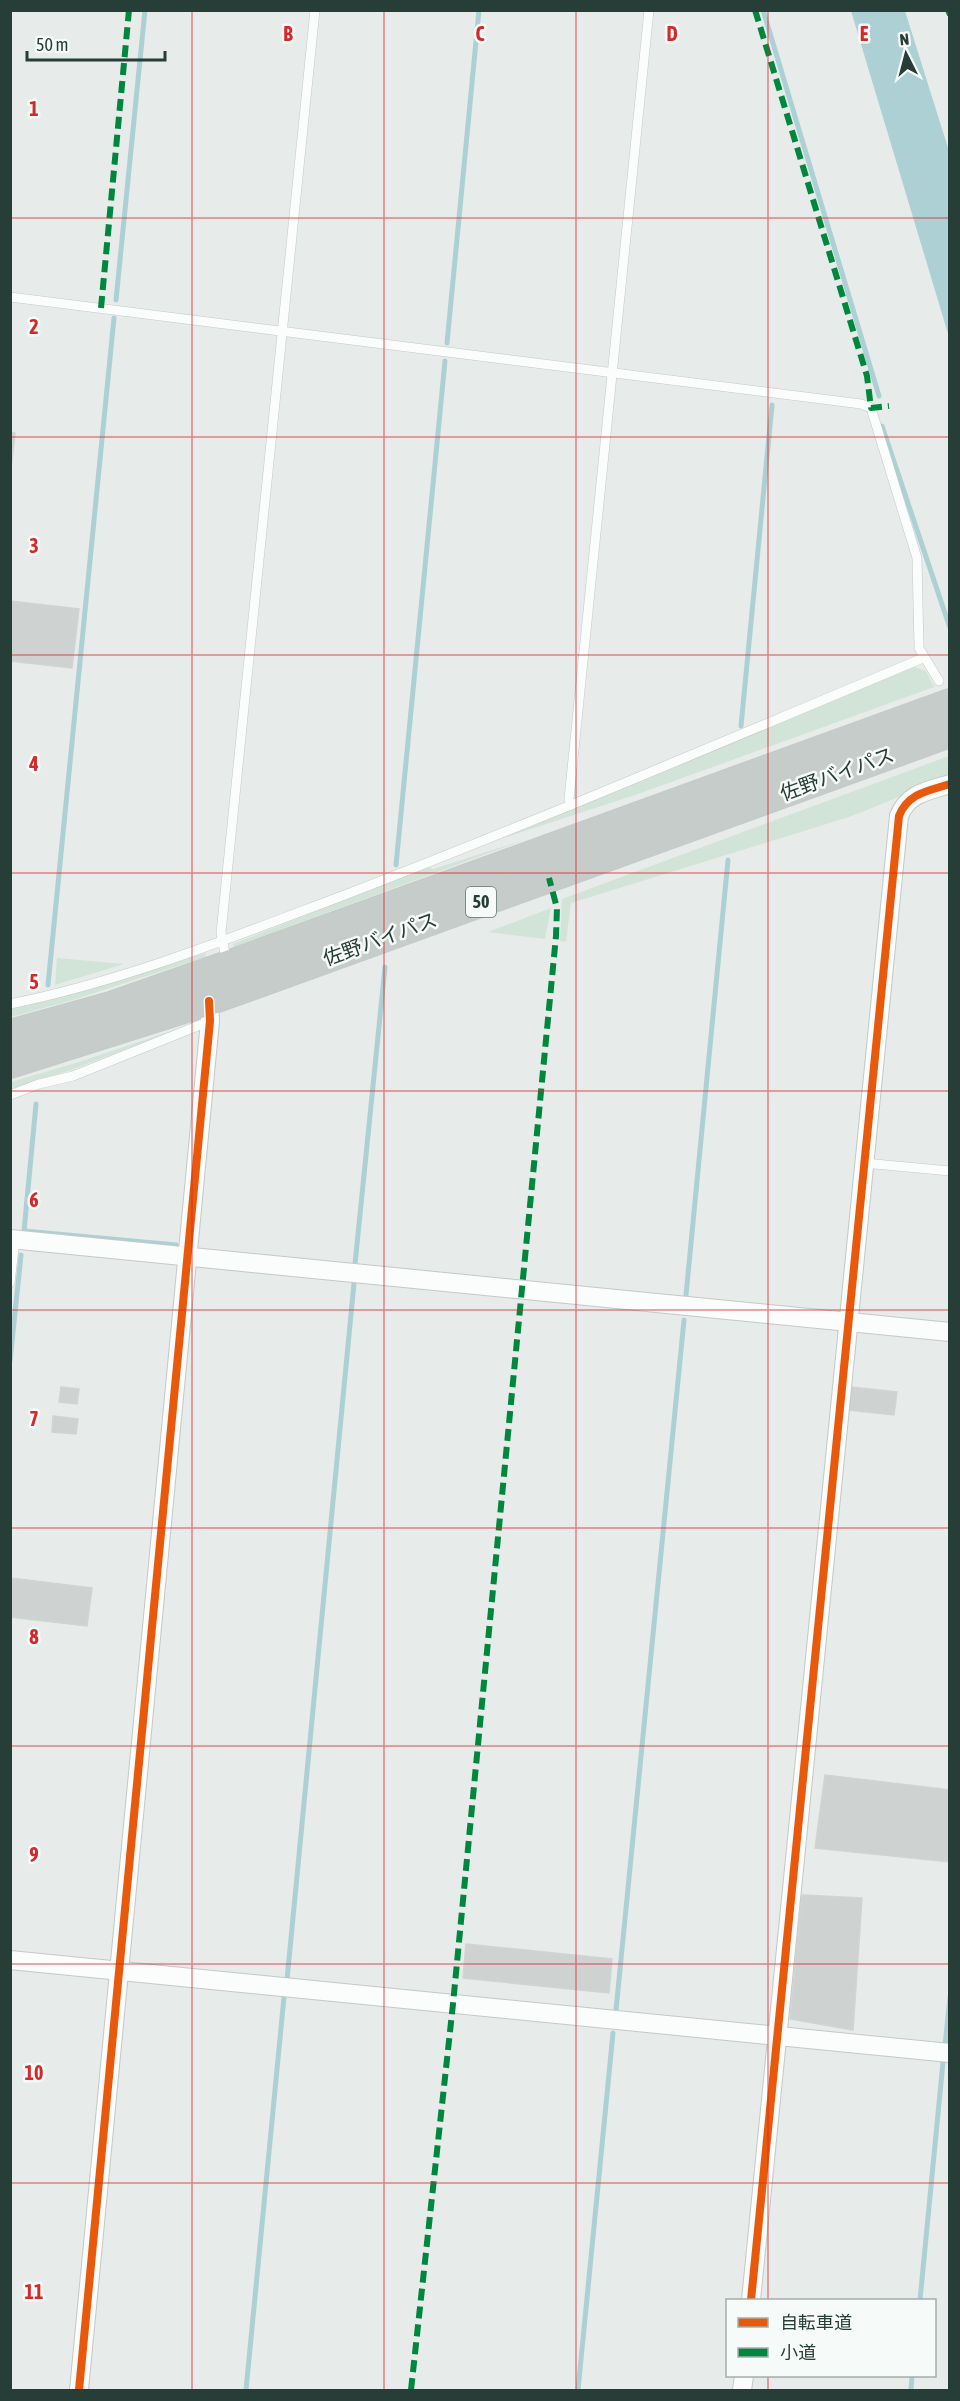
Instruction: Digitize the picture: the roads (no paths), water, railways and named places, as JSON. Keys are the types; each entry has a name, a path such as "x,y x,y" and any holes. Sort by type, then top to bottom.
{"highway":[{"name":"佐野バイパス","path":"10,1034 111,1006 224,953 944,692"},
{"name":"佐野バイパス","path":"10,1064 209,1011 950,733"}],"street":[{"path":"751,2299 899,816 906,801 950,784"},
{"path":"79,2391 189,1258 209,1011"},
{"path":"13,1240 950,1332"},
{"path":"10,1960 950,2053"}],"lane":[{"path":"224,953 315,10"},
{"path":"571,805 568,799 649,10"},
{"path":"10,297 871,408 917,558 920,585 918,632 923,658 944,692"},
{"path":"10,1004 224,953 923,658"},
{"path":"10,1095 39,1084 73,1076 209,1011"},
{"path":"864,1163 950,1171"},
{"path":"10,1283 13,1240"}],"water":[{"path":"851,11 905,11 949,151 949,337"}],"waterway":[{"path":"116,300 145,10"},
{"path":"447,343 479,10"},
{"path":"763,10 879,396"},
{"path":"48,985 114,318"},
{"path":"396,865 445,361"},
{"path":"741,726 772,405"},
{"path":"882,426 950,628"},
{"path":"686,1295 728,860"},
{"path":"355,1264 385,967"},
{"path":"36,1104 24,1231 176,1245"},
{"path":"10,1361 21,1255"},
{"path":"287,1980 354,1283"},
{"path":"616,2010 684,1320"},
{"path":"246,2390 284,1997"},
{"path":"945,2046 950,1997"},
{"path":"578,2390 613,2033"},
{"path":"920,2299 943,2062"},
{"path":"911,2390 912,2377"}]}
